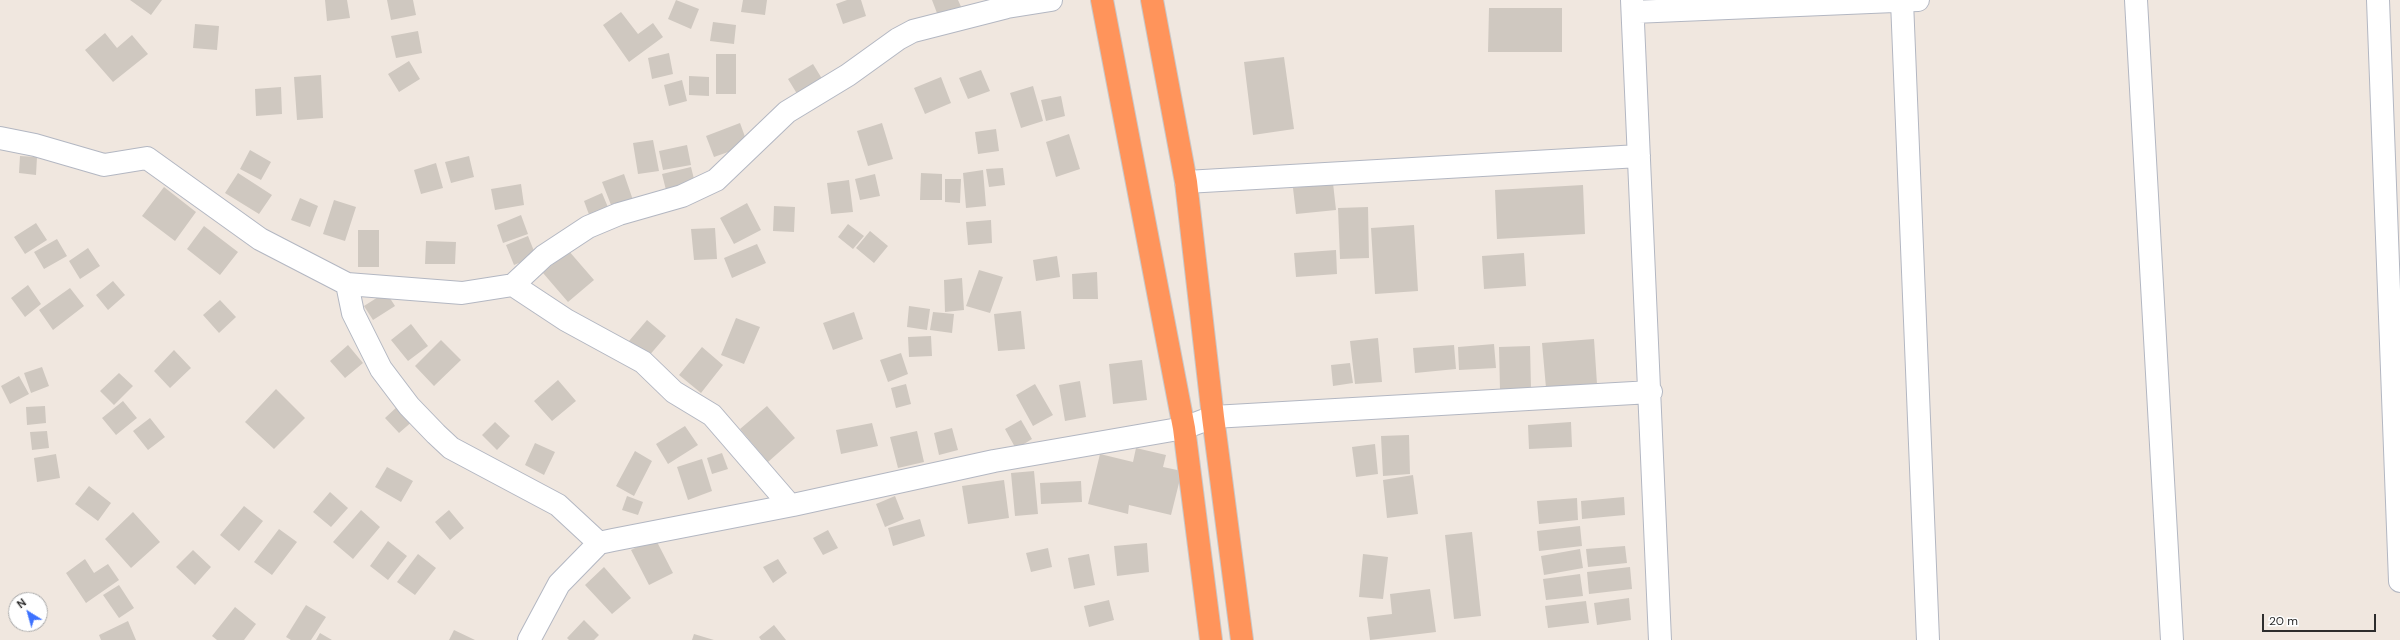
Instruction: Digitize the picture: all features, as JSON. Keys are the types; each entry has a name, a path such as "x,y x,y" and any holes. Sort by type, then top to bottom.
{"highway":[{"path":"1102,0 1184,428 1211,640"},
{"path":"1152,0 1186,182 1213,417 1242,640"}],"street":[{"path":"0,138 35,145 104,165 147,158 260,239 347,284 462,292 513,285 544,256 588,227 619,214 682,196 716,180 787,112 848,74 898,39 913,31 1007,7 1052,0"},
{"path":"1660,640 1651,392 1633,6 1910,0 1928,640"},
{"path":"2136,0 2172,640"},
{"path":"2378,0 2396,359 2400,581"},
{"path":"1186,182 1639,156"},
{"path":"347,284 354,313 381,369 409,406 430,428 451,448 558,505 599,543"},
{"path":"513,285 566,320 643,362 674,392 712,415 789,504"},
{"path":"529,640 559,584 599,543 994,461 1184,428 1213,417 1651,392"}],"building":[{"path":"130,0 162,0 151,15"},
{"path":"325,0 347,0 350,18 327,21"},
{"path":"387,0 413,0 416,15 391,20"},
{"path":"676,0 699,9 691,29 668,19"},
{"path":"743,0 767,0 765,15 741,12"},
{"path":"847,0 861,0 866,16 843,24 836,4"},
{"path":"932,0 958,0 963,11 940,21"},
{"path":"1489,8 1562,8 1562,52 1488,52"},
{"path":"621,12 638,34 653,23 663,37 629,62 603,25"},
{"path":"713,22 736,25 734,44 710,41"},
{"path":"195,24 219,26 217,50 193,48"},
{"path":"418,31 422,53 396,58 391,36"},
{"path":"105,33 117,48 132,35 148,54 113,82 85,50"},
{"path":"669,53 673,74 652,79 648,58"},
{"path":"716,54 736,54 736,94 716,94"},
{"path":"1284,57 1294,129 1253,135 1244,62"},
{"path":"409,61 420,79 399,92 388,74"},
{"path":"813,64 824,82 799,97 788,79"},
{"path":"981,70 990,91 968,99 959,78"},
{"path":"321,75 323,118 297,120 294,77"},
{"path":"689,76 709,77 709,96 689,95"},
{"path":"941,77 951,103 925,114 914,88"},
{"path":"682,80 687,101 669,106 664,85"},
{"path":"1033,86 1043,121 1021,128 1010,93"},
{"path":"281,87 282,114 256,116 255,89"},
{"path":"1061,96 1065,116 1046,121 1041,100"},
{"path":"740,123 748,145 714,157 706,136"},
{"path":"882,123 893,159 868,166 857,131"},
{"path":"996,129 999,151 978,154 975,132"},
{"path":"1069,134 1080,169 1056,177 1046,142"},
{"path":"653,140 659,171 638,174 633,143"},
{"path":"687,145 691,165 663,170 659,151"},
{"path":"250,150 271,162 261,180 240,169"},
{"path":"20,156 37,157 36,175 19,173"},
{"path":"469,156 474,177 451,183 445,162"},
{"path":"436,163 443,188 421,194 414,170"},
{"path":"691,167 696,187 667,194 662,174"},
{"path":"1003,168 1005,185 989,187 986,169"},
{"path":"983,170 986,206 966,208 963,173"},
{"path":"238,173 272,195 259,214 225,193"},
{"path":"921,173 942,174 942,200 920,200"},
{"path":"624,174 634,203 613,210 602,182"},
{"path":"875,174 880,196 860,200 855,179"},
{"path":"945,179 961,179 960,203 945,202"},
{"path":"849,180 853,212 831,214 827,183"},
{"path":"1333,183 1336,210 1296,214 1293,188"},
{"path":"521,184 524,205 495,210 491,189"},
{"path":"1583,185 1585,234 1497,239 1495,190"},
{"path":"164,187 196,212 175,241 142,216"},
{"path":"602,193 610,212 591,220 584,201"},
{"path":"300,198 318,206 310,227 291,220"},
{"path":"334,200 356,207 345,241 323,234"},
{"path":"747,203 761,230 734,244 720,218"},
{"path":"774,206 795,207 794,232 773,231"},
{"path":"1368,207 1369,258 1340,259 1338,208"},
{"path":"521,215 528,234 503,243 497,225"},
{"path":"991,220 992,243 968,245 966,222"},
{"path":"36,223 47,240 25,254 14,237"},
{"path":"848,224 864,236 853,249 838,237"},
{"path":"1414,225 1418,291 1375,294 1371,228"},
{"path":"204,226 238,252 220,275 187,249"},
{"path":"715,228 717,259 694,260 691,229"},
{"path":"358,230 379,230 379,267 358,267"},
{"path":"870,231 888,246 874,263 856,248"},
{"path":"528,236 536,256 514,265 506,245"},
{"path":"57,239 67,256 44,269 34,252"},
{"path":"426,241 456,242 455,264 425,264"},
{"path":"757,244 766,263 732,278 724,258"},
{"path":"88,248 100,266 80,279 69,261"},
{"path":"568,250 594,280 568,302 543,273"},
{"path":"1336,250 1337,274 1296,277 1294,253"},
{"path":"1524,253 1526,286 1484,289 1482,256"},
{"path":"1057,256 1060,277 1036,281 1033,260"},
{"path":"979,270 1003,277 990,313 966,306"},
{"path":"1097,272 1098,299 1073,299 1072,274"},
{"path":"962,278 964,310 945,312 944,280"},
{"path":"113,281 125,295 108,310 96,295"},
{"path":"28,285 41,304 25,317 11,298"},
{"path":"70,288 84,306 53,330 39,310"},
{"path":"386,292 395,306 373,320 364,306"},
{"path":"220,300 236,317 219,333 203,315"},
{"path":"909,306 930,309 927,330 907,327"},
{"path":"1021,311 1025,349 998,351 994,314"},
{"path":"854,312 863,339 833,350 823,323"},
{"path":"933,312 954,314 952,333 930,330"},
{"path":"736,318 760,327 744,364 721,355"},
{"path":"647,320 666,336 648,357 629,341"},
{"path":"411,324 428,346 408,361 391,340"},
{"path":"931,336 932,356 909,357 908,337"},
{"path":"1378,338 1382,382 1355,384 1350,341"},
{"path":"1594,339 1597,384 1546,388 1542,343"},
{"path":"441,340 461,360 434,386 415,366"},
{"path":"1494,344 1496,368 1459,370 1458,347"},
{"path":"348,345 363,363 345,378 330,361"},
{"path":"1454,345 1456,369 1415,373 1413,348"},
{"path":"1530,346 1531,389 1500,390 1499,347"},
{"path":"702,347 723,365 701,393 679,375"},
{"path":"174,350 191,368 170,388 154,371"},
{"path":"901,353 908,374 888,382 880,360"},
{"path":"1142,360 1147,400 1113,404 1109,364"},
{"path":"1350,363 1353,383 1333,386 1331,365"},
{"path":"42,367 49,386 31,393 24,373"},
{"path":"119,373 133,386 114,405 100,391"},
{"path":"19,376 29,394 10,404 1,386"},
{"path":"558,380 576,401 552,421 534,401"},
{"path":"1080,381 1086,417 1065,421 1059,385"},
{"path":"906,384 911,404 896,408 891,388"},
{"path":"1035,384 1053,415 1033,426 1016,395"},
{"path":"276,389 305,418 274,449 245,422"},
{"path":"123,401 137,418 116,435 102,418"},
{"path":"399,405 414,420 399,433 385,418"},
{"path":"45,406 46,423 27,425 26,407"},
{"path":"767,406 795,438 768,462 740,429"},
{"path":"150,418 165,437 148,450 133,431"},
{"path":"1021,420 1032,439 1016,449 1005,429"},
{"path":"495,422 510,436 497,450 482,435"},
{"path":"1571,422 1572,447 1529,449 1528,425"},
{"path":"872,423 878,446 841,454 836,430"},
{"path":"685,426 698,445 668,464 656,444"},
{"path":"952,428 958,450 939,455 934,433"},
{"path":"47,431 49,448 32,450 30,432"},
{"path":"917,431 924,462 898,468 890,437"},
{"path":"1409,435 1410,474 1383,476 1381,436"},
{"path":"535,443 555,452 544,475 525,465"},
{"path":"1375,444 1378,474 1356,477 1352,447"},
{"path":"1136,448 1166,455 1163,467 1182,471 1171,515 1129,505 1128,514 1088,504 1100,454 1133,462"},
{"path":"635,451 652,461 634,496 616,486"},
{"path":"722,453 728,469 712,474 707,458"},
{"path":"56,454 60,478 37,482 34,458"},
{"path":"702,459 712,491 688,500 677,467"},
{"path":"387,467 413,481 401,502 375,487"},
{"path":"1034,471 1038,514 1015,516 1011,473"},
{"path":"1413,475 1418,514 1387,518 1383,480"},
{"path":"1004,480 1009,518 968,524 962,486"},
{"path":"1081,481 1082,502 1041,504 1040,483"},
{"path":"89,486 111,503 98,521 75,504"},
{"path":"330,492 348,508 331,527 313,512"},
{"path":"627,496 643,502 638,515 622,510"},
{"path":"895,496 904,519 885,527 876,504"},
{"path":"1624,497 1625,515 1582,519 1581,501"},
{"path":"1577,498 1578,520 1539,524 1537,501"},
{"path":"244,506 263,521 239,551 220,535"},
{"path":"361,510 380,527 353,559 333,542"},
{"path":"449,510 464,528 450,540 435,522"},
{"path":"133,512 160,542 131,568 105,539"},
{"path":"920,519 925,536 893,546 888,528"},
{"path":"1580,526 1582,546 1539,551 1537,531"},
{"path":"279,529 297,542 272,575 254,562"},
{"path":"828,530 838,548 823,555 813,538"},
{"path":"1472,532 1481,616 1454,619 1445,535"},
{"path":"655,538 673,573 649,585 631,550"},
{"path":"388,541 407,556 388,580 370,566"},
{"path":"1147,543 1149,572 1117,576 1114,546"},
{"path":"1625,546 1627,563 1588,567 1586,549"},
{"path":"1048,548 1052,567 1031,572 1026,553"},
{"path":"1580,549 1583,568 1544,575 1541,556"},
{"path":"193,550 211,567 195,585 176,567"},
{"path":"418,554 436,568 415,595 397,582"},
{"path":"1089,554 1095,585 1074,589 1068,558"},
{"path":"1363,554 1388,557 1383,599 1359,597"},
{"path":"85,559 94,573 108,564 119,580 86,603 66,573"},
{"path":"778,559 787,573 773,583 763,567"},
{"path":"604,567 631,598 612,614 585,585"},
{"path":"1630,567 1632,589 1589,594 1587,572"},
{"path":"1580,574 1583,596 1546,600 1543,579"},
{"path":"119,585 134,608 119,618 103,595"},
{"path":"1430,589 1436,632 1370,640 1367,617 1392,614 1390,594"},
{"path":"1629,598 1631,620 1597,625 1594,603"},
{"path":"1109,600 1114,620 1089,627 1084,606"},
{"path":"1586,601 1589,623 1548,628 1545,606"},
{"path":"306,605 326,617 311,640 291,640 286,637"},
{"path":"235,607 256,624 244,640 217,640 212,636"},
{"path":"584,620 599,635 594,640 569,640 567,638"},
{"path":"128,621 136,640 101,640 99,635"},
{"path":"774,625 786,640 761,640 759,637"},
{"path":"454,630 475,640 449,640"},
{"path":"320,633 332,640 316,640"},
{"path":"694,634 714,640 692,640"}]}
